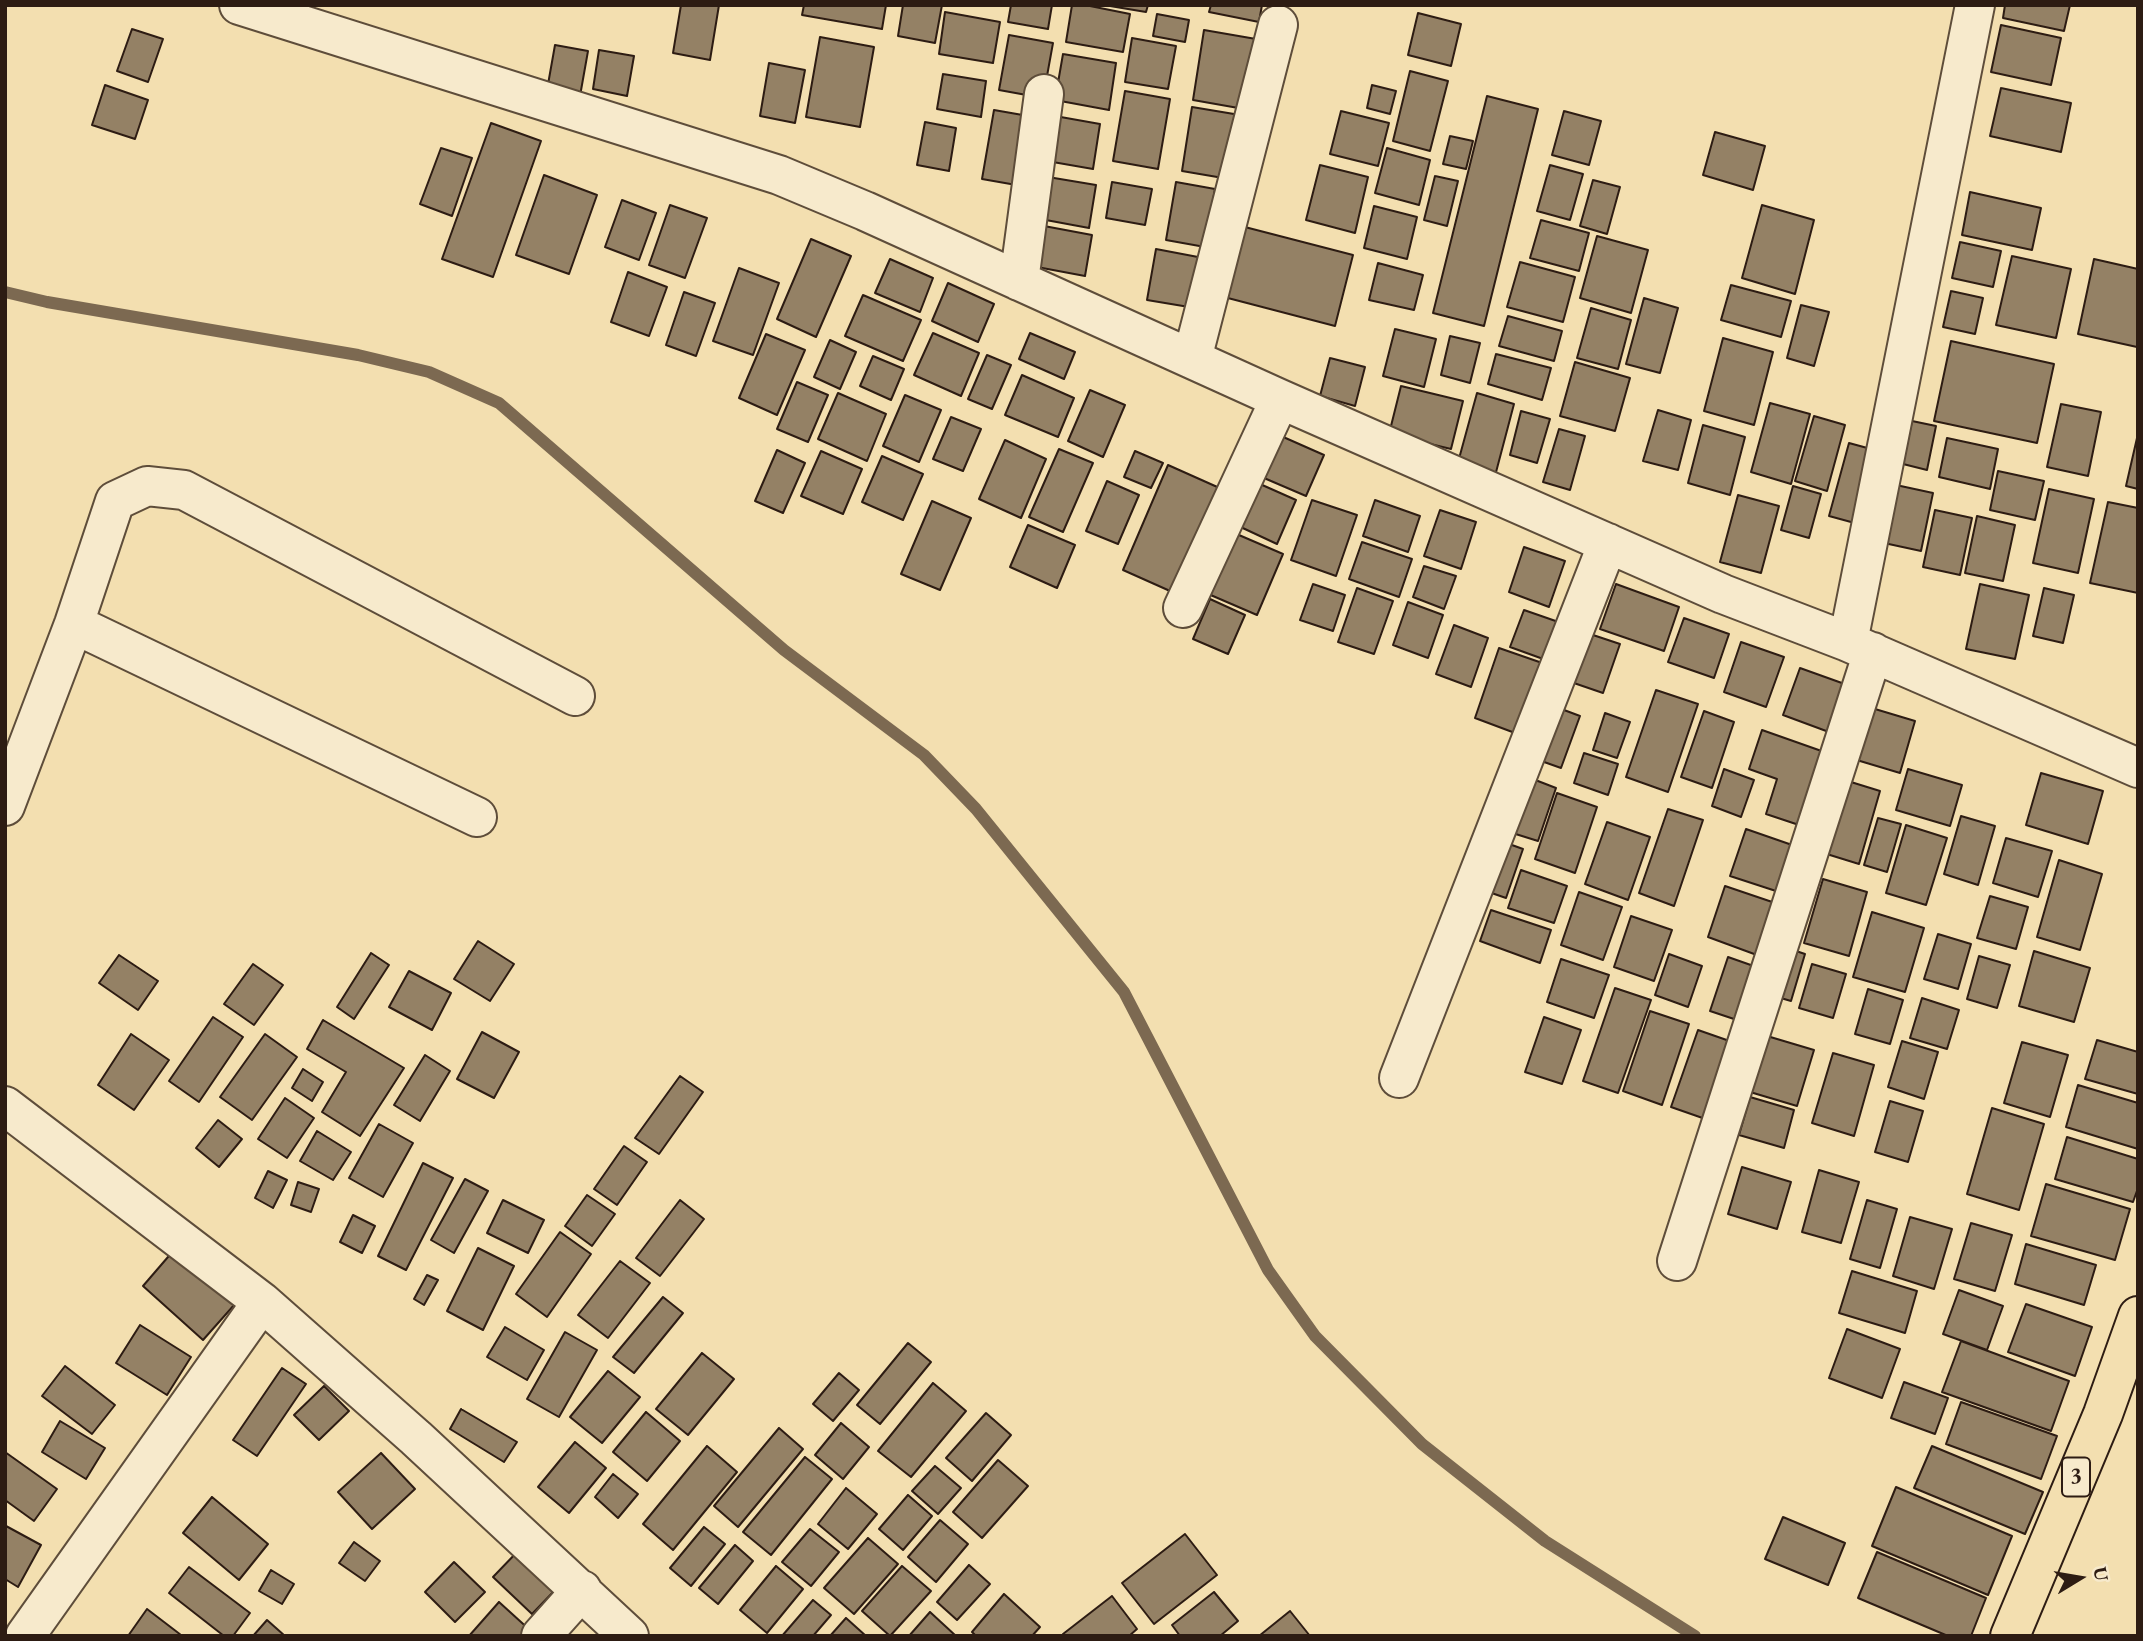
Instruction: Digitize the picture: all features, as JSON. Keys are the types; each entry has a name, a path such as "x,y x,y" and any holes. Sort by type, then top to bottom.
{"highway":[{"name":"3","path":"2010,1636 2103,1414 2138,1316"}],"street":[{"path":"239,5 779,175 877,216 1280,399 1723,594 1861,647 2138,768"},
{"path":"1677,1261 1861,647 1975,5"},
{"path":"1192,359 1278,25"},
{"path":"1019,281 1044,94"},
{"path":"1183,608 1280,399"},
{"path":"5,806 74,624 115,501 148,485 184,490 575,696"},
{"path":"1399,1078 1608,543"},
{"path":"74,624 477,817"},
{"path":"5,1106 262,1302 416,1438 629,1636"},
{"path":"25,1636 262,1302"},
{"path":"541,1636 582,1590"}],"building":[{"path":"681,5 719,5 710,60 673,53"},
{"path":"804,5 886,5 882,29 802,15"},
{"path":"903,5 942,5 935,43 898,36"},
{"path":"1011,5 1052,5 1048,29 1008,22"},
{"path":"1072,5 1130,14 1123,52 1066,42"},
{"path":"1104,5 1148,5 1146,12"},
{"path":"1211,5 1262,5 1259,22 1209,12"},
{"path":"2005,5 2070,5 2064,31 2003,18"},
{"path":"945,12 1000,22 993,63 939,54"},
{"path":"1418,13 1461,24 1451,66 1408,55"},
{"path":"1157,14 1189,20 1185,42 1153,36"},
{"path":"2001,25 2061,38 2051,85 1991,72"},
{"path":"132,29 163,39 148,82 117,71"},
{"path":"1204,30 1256,39 1244,109 1193,100"},
{"path":"1009,35 1053,43 1043,98 999,90"},
{"path":"820,37 874,47 860,127 806,117"},
{"path":"1132,38 1176,46 1168,89 1125,82"},
{"path":"555,45 588,51 580,96 547,90"},
{"path":"599,50 634,56 627,96 593,89"},
{"path":"1063,54 1116,63 1109,110 1055,100"},
{"path":"769,63 805,70 795,123 760,116"},
{"path":"1410,71 1448,81 1430,151 1393,141"},
{"path":"943,74 986,81 981,117 937,109"},
{"path":"105,85 148,100 135,139 92,125"},
{"path":"1372,85 1396,91 1390,114 1367,108"},
{"path":"2001,88 2071,103 2061,152 1990,136"},
{"path":"1125,91 1170,99 1158,169 1113,161"},
{"path":"1487,96 1538,109 1484,326 1433,313"},
{"path":"1192,107 1240,115 1229,179 1182,171"},
{"path":"994,110 1034,117 1022,186 982,179"},
{"path":"1341,111 1389,123 1378,166 1330,154"},
{"path":"1564,111 1601,121 1589,165 1552,155"},
{"path":"1055,116 1100,124 1093,169 1047,161"},
{"path":"925,122 956,128 949,171 917,165"},
{"path":"491,123 541,141 493,277 442,259"},
{"path":"1715,132 1765,146 1753,190 1703,175"},
{"path":"1450,136 1473,141 1466,169 1443,164"},
{"path":"441,148 472,158 452,216 420,204"},
{"path":"1387,148 1430,160 1419,205 1375,193"},
{"path":"1320,165 1368,177 1355,233 1306,220"},
{"path":"1550,165 1583,174 1570,220 1537,211"},
{"path":"544,175 597,195 569,274 516,255"},
{"path":"1042,176 1096,185 1089,228 1035,218"},
{"path":"1435,176 1458,181 1447,226 1424,220"},
{"path":"1593,180 1620,187 1607,234 1580,226"},
{"path":"1112,182 1152,189 1145,225 1106,218"},
{"path":"1176,182 1215,189 1205,247 1166,240"},
{"path":"1970,192 2041,208 2032,250 1962,235"},
{"path":"622,200 656,213 639,260 605,247"},
{"path":"670,205 707,218 685,278 649,265"},
{"path":"1762,205 1814,220 1795,294 1742,278"},
{"path":"1374,206 1417,217 1407,259 1364,248"},
{"path":"1541,220 1589,233 1579,271 1530,258"},
{"path":"1044,226 1092,235 1085,276 1037,267"},
{"path":"1241,226 1353,255 1335,326 1224,297"},
{"path":"1597,236 1648,250 1631,313 1580,298"},
{"path":"811,239 851,256 816,337 777,319"},
{"path":"1960,242 2001,251 1993,287 1952,278"},
{"path":"1156,249 1198,257 1189,307 1147,300"},
{"path":"2012,256 2071,269 2056,338 1996,325"},
{"path":"890,259 933,278 920,312 875,293"},
{"path":"2094,259 2138,269 2137,347 2078,334"},
{"path":"1520,262 1575,277 1563,322 1507,307"},
{"path":"1378,263 1423,275 1414,310 1369,300"},
{"path":"739,268 779,283 753,355 713,341"},
{"path":"628,272 667,287 649,336 611,322"},
{"path":"948,283 994,304 978,342 932,321"},
{"path":"1731,285 1791,301 1781,337 1721,320"},
{"path":"1951,291 1983,298 1975,334 1943,327"},
{"path":"684,292 715,303 696,356 666,345"},
{"path":"863,295 921,320 903,361 845,336"},
{"path":"1644,298 1678,308 1660,373 1626,364"},
{"path":"1801,305 1829,312 1814,366 1787,358"},
{"path":"1591,308 1631,320 1618,369 1577,358"},
{"path":"1508,316 1562,331 1554,361 1499,346"},
{"path":"1395,329 1436,339 1424,387 1383,376"},
{"path":"933,333 979,353 961,396 914,375"},
{"path":"1030,333 1075,352 1064,379 1019,359"},
{"path":"766,334 805,350 777,415 739,398"},
{"path":"1450,336 1480,343 1470,383 1441,375"},
{"path":"1723,338 1773,352 1754,425 1704,411"},
{"path":"830,340 856,352 840,389 814,377"},
{"path":"1951,341 2054,364 2037,443 1934,421"},
{"path":"1496,354 1551,368 1542,400 1488,384"},
{"path":"987,355 1011,365 992,409 968,399"},
{"path":"873,356 904,369 891,400 860,386"},
{"path":"1330,358 1365,367 1355,406 1320,396"},
{"path":"1575,362 1630,378 1615,431 1560,416"},
{"path":"1022,375 1074,398 1058,437 1005,415"},
{"path":"797,382 828,395 808,442 777,429"},
{"path":"1401,386 1463,401 1451,449 1389,434"},
{"path":"1090,390 1125,405 1103,457 1068,441"},
{"path":"838,393 886,414 867,461 818,439"},
{"path":"1477,393 1514,404 1495,476 1457,466"},
{"path":"905,395 941,410 919,462 883,446"},
{"path":"1770,403 1810,414 1791,484 1751,472"},
{"path":"2061,404 2101,412 2088,476 2047,467"},
{"path":"1658,410 1691,420 1678,470 1643,461"},
{"path":"1521,411 1550,419 1537,463 1510,455"},
{"path":"1814,416 1845,425 1827,491 1795,481"},
{"path":"951,417 981,429 963,471 933,459"},
{"path":"1912,421 1936,426 1927,470 1903,464"},
{"path":"1703,425 1745,437 1730,495 1688,483"},
{"path":"1559,429 1585,436 1570,490 1543,482"},
{"path":"1281,436 1324,455 1306,496 1264,478"},
{"path":"1947,438 1998,449 1990,489 1939,477"},
{"path":"2138,438 2138,489 2126,486"},
{"path":"1005,440 1046,459 1021,518 979,499"},
{"path":"1849,443 1882,452 1862,525 1829,516"},
{"path":"1059,449 1093,463 1063,532 1029,517"},
{"path":"777,450 805,463 783,513 755,501"},
{"path":"821,451 862,469 843,514 801,496"},
{"path":"1135,451 1163,463 1151,488 1124,477"},
{"path":"882,456 923,474 903,520 862,502"},
{"path":"1168,465 1224,490 1179,595 1123,570"},
{"path":"1998,471 2044,481 2035,520 1990,510"},
{"path":"1251,480 1296,500 1277,544 1232,523"},
{"path":"1107,481 1139,495 1118,544 1086,531"},
{"path":"1896,485 1933,493 1921,551 1884,543"},
{"path":"1793,486 1821,494 1809,538 1781,530"},
{"path":"2049,489 2094,499 2078,573 2033,563"},
{"path":"1738,495 1779,506 1761,573 1720,562"},
{"path":"1312,500 1357,515 1336,576 1291,560"},
{"path":"1375,500 1420,516 1408,552 1363,536"},
{"path":"932,501 971,518 940,590 901,574"},
{"path":"2108,502 2138,508 2138,593 2090,583"},
{"path":"1440,510 1476,522 1461,569 1424,556"},
{"path":"1935,510 1972,518 1960,575 1923,567"},
{"path":"1977,516 2015,525 2003,581 1965,573"},
{"path":"1028,525 1075,545 1057,588 1010,567"},
{"path":"1225,529 1283,554 1257,615 1199,590"},
{"path":"1362,542 1412,559 1399,597 1349,579"},
{"path":"1524,547 1565,561 1549,607 1509,592"},
{"path":"1424,566 1456,576 1444,609 1413,597"},
{"path":"1313,584 1345,595 1333,631 1300,620"},
{"path":"1616,584 1679,607 1664,651 1600,629"},
{"path":"1980,584 2029,595 2015,659 1966,649"},
{"path":"1357,588 1393,601 1374,654 1338,642"},
{"path":"2044,588 2074,595 2063,643 2033,636"},
{"path":"1210,599 1245,615 1228,654 1193,639"},
{"path":"1408,602 1443,615 1428,658 1393,645"},
{"path":"1524,610 1570,626 1557,664 1510,647"},
{"path":"1684,618 1729,634 1714,678 1668,662"},
{"path":"1454,625 1488,638 1471,687 1436,674"},
{"path":"1584,632 1620,644 1603,693 1568,681"},
{"path":"1741,642 1784,657 1766,707 1724,692"},
{"path":"1499,648 1548,665 1523,736 1475,718"},
{"path":"1800,668 1853,687 1837,735 1783,715"},
{"path":"1656,690 1698,704 1668,792 1626,777"},
{"path":"1548,704 1580,716 1561,768 1530,757"},
{"path":"1865,706 1915,721 1900,773 1850,758"},
{"path":"1704,711 1734,722 1712,788 1681,777"},
{"path":"1605,713 1630,722 1617,758 1593,750"},
{"path":"1762,730 1830,754 1805,827 1766,814 1777,779 1749,769"},
{"path":"1584,753 1618,764 1608,795 1574,783"},
{"path":"1724,769 1754,780 1741,817 1712,806"},
{"path":"1908,769 1962,785 1950,826 1896,810"},
{"path":"2041,773 2103,791 2088,844 2026,825"},
{"path":"1525,776 1556,788 1538,841 1506,831"},
{"path":"1838,778 1880,791 1859,864 1817,851"},
{"path":"1557,793 1597,807 1575,873 1535,859"},
{"path":"1668,809 1703,820 1674,906 1639,893"},
{"path":"1961,816 1995,826 1978,885 1944,874"},
{"path":"1878,818 1901,824 1887,872 1864,865"},
{"path":"1607,822 1650,837 1628,900 1585,884"},
{"path":"1906,825 1947,838 1926,905 1886,893"},
{"path":"1746,829 1795,846 1779,892 1730,876"},
{"path":"2006,838 2052,851 2038,897 1993,883"},
{"path":"1498,840 1523,849 1506,898 1480,889"},
{"path":"2059,860 2102,874 2080,950 2037,937"},
{"path":"1521,870 1567,886 1554,923 1508,908"},
{"path":"1823,879 1867,892 1849,956 1804,943"},
{"path":"1725,886 1784,906 1765,958 1708,937"},
{"path":"1579,892 1622,907 1603,960 1561,945"},
{"path":"1990,896 2028,907 2016,949 1977,938"},
{"path":"1491,910 1551,930 1540,963 1480,941"},
{"path":"1872,912 1924,928 1905,992 1853,977"},
{"path":"1631,916 1672,930 1654,981 1614,967"},
{"path":"1938,934 1971,944 1958,989 1924,979"},
{"path":"478,941 514,964 490,1001 454,979"},
{"path":"1781,946 1805,954 1791,1001 1767,994"},
{"path":"2034,951 2090,968 2074,1022 2019,1006"},
{"path":"371,953 389,965 354,1019 337,1007"},
{"path":"1669,954 1702,966 1688,1007 1655,995"},
{"path":"119,955 158,981 138,1010 99,983"},
{"path":"1979,956 2010,965 1997,1008 1967,999"},
{"path":"1728,957 1765,970 1746,1023 1710,1011"},
{"path":"1561,959 1609,975 1594,1018 1547,1002"},
{"path":"253,964 283,985 254,1025 224,1004"},
{"path":"1812,964 1846,974 1833,1018 1799,1008"},
{"path":"409,971 451,993 432,1030 389,1007"},
{"path":"1615,988 1651,1000 1618,1093 1583,1081"},
{"path":"1868,989 1903,1000 1890,1044 1855,1034"},
{"path":"1922,998 1959,1010 1947,1049 1910,1038"},
{"path":"1650,1011 1689,1024 1662,1105 1623,1091"},
{"path":"213,1017 243,1037 199,1102 169,1081"},
{"path":"1544,1017 1581,1030 1562,1084 1525,1072"},
{"path":"323,1020 404,1068 360,1136 322,1112 346,1072 307,1049"},
{"path":"1698,1030 1741,1045 1714,1122 1671,1107"},
{"path":"482,1032 519,1052 494,1098 457,1079"},
{"path":"131,1034 169,1060 134,1110 98,1085"},
{"path":"265,1034 297,1057 252,1120 220,1097"},
{"path":"1767,1036 1814,1050 1797,1106 1750,1092"},
{"path":"2097,1040 2138,1052 2138,1094 2085,1079"},
{"path":"1902,1041 1938,1052 1924,1099 1888,1087"},
{"path":"2022,1042 2068,1055 2050,1117 2004,1103"},
{"path":"1833,1053 1874,1065 1854,1136 1812,1123"},
{"path":"425,1055 450,1071 420,1121 394,1105"},
{"path":"303,1069 323,1082 312,1101 292,1088"},
{"path":"680,1076 703,1092 659,1154 635,1138"},
{"path":"2078,1085 2138,1103 2138,1149 2066,1127"},
{"path":"1750,1097 1794,1110 1784,1148 1739,1135"},
{"path":"285,1098 314,1118 287,1158 258,1139"},
{"path":"1890,1101 1923,1111 1908,1162 1875,1152"},
{"path":"1992,1108 2044,1124 2019,1210 1967,1194"},
{"path":"218,1120 242,1139 219,1167 196,1148"},
{"path":"379,1124 413,1143 383,1197 349,1178"},
{"path":"317,1131 351,1152 333,1180 300,1161"},
{"path":"2067,1137 2138,1159 2138,1188 2133,1202 2055,1179"},
{"path":"624,1146 647,1162 617,1205 594,1189"},
{"path":"423,1163 453,1178 406,1270 378,1256"},
{"path":"1742,1167 1791,1182 1777,1229 1728,1214"},
{"path":"1819,1170 1859,1182 1841,1243 1802,1232"},
{"path":"268,1171 287,1180 273,1208 255,1198"},
{"path":"465,1179 488,1191 454,1253 431,1240"},
{"path":"298,1182 319,1189 311,1212 291,1205"},
{"path":"2046,1184 2130,1209 2115,1260 2031,1236"},
{"path":"587,1195 615,1214 592,1246 565,1226"},
{"path":"503,1200 544,1220 528,1253 487,1233"},
{"path":"680,1200 704,1219 660,1276 636,1258"},
{"path":"1867,1200 1897,1209 1880,1268 1850,1259"},
{"path":"353,1215 375,1226 362,1253 340,1242"},
{"path":"1910,1217 1952,1229 1934,1289 1893,1276"},
{"path":"1971,1223 2012,1235 1995,1291 1954,1279"},
{"path":"560,1232 591,1254 547,1317 516,1294"},
{"path":"2026,1244 2096,1265 2084,1305 2015,1284"},
{"path":"478,1248 514,1266 483,1330 447,1311"},
{"path":"174,1250 235,1304 203,1340 143,1286"},
{"path":"620,1261 650,1283 608,1338 578,1315"},
{"path":"1852,1271 1917,1291 1905,1333 1839,1313"},
{"path":"427,1275 438,1280 424,1305 414,1299"},
{"path":"1959,1290 2003,1306 1987,1350 1943,1334"},
{"path":"663,1297 683,1313 634,1373 613,1357"},
{"path":"2026,1304 2092,1327 2075,1376 2008,1352"},
{"path":"140,1325 191,1357 167,1395 116,1363"},
{"path":"505,1327 544,1350 527,1380 487,1357"},
{"path":"1847,1329 1900,1349 1882,1398 1829,1378"},
{"path":"565,1332 597,1350 559,1417 527,1399"},
{"path":"1961,1341 2069,1381 2051,1431 1942,1392"},
{"path":"908,1343 931,1362 880,1424 857,1405"},
{"path":"702,1353 734,1379 688,1435 656,1409"},
{"path":"65,1366 115,1405 92,1434 42,1396"},
{"path":"282,1368 306,1384 257,1456 233,1440"},
{"path":"608,1371 640,1397 602,1443 570,1417"},
{"path":"839,1373 859,1390 833,1421 813,1404"},
{"path":"1904,1382 1948,1398 1935,1434 1891,1418"},
{"path":"933,1383 966,1411 911,1477 878,1451"},
{"path":"324,1386 349,1411 319,1440 294,1415"},
{"path":"1961,1402 2057,1436 2041,1479 1946,1444"},
{"path":"461,1409 517,1442 504,1462 450,1429"},
{"path":"646,1412 680,1441 647,1481 613,1452"},
{"path":"986,1413 1011,1435 972,1481 946,1458"},
{"path":"60,1421 105,1448 86,1479 42,1452"},
{"path":"841,1423 869,1447 843,1479 815,1455"},
{"path":"779,1428 803,1449 738,1527 714,1506"},
{"path":"575,1442 606,1468 569,1513 538,1487"},
{"path":"707,1446 737,1472 673,1550 643,1524"},
{"path":"1932,1446 2043,1492 2025,1534 1914,1488"},
{"path":"5,1452 57,1489 34,1521 5,1500"},
{"path":"381,1453 415,1489 372,1529 338,1492"},
{"path":"805,1457 832,1479 771,1555 743,1532"},
{"path":"998,1460 1028,1486 982,1538 953,1512"},
{"path":"935,1466 961,1488 938,1514 912,1491"},
{"path":"613,1474 638,1494 618,1518 595,1497"},
{"path":"1896,1487 2012,1536 1988,1595 1872,1546"},
{"path":"846,1488 877,1514 848,1549 818,1524"},
{"path":"908,1495 932,1516 903,1550 879,1529"},
{"path":"212,1497 268,1544 239,1580 183,1533"},
{"path":"1783,1517 1845,1543 1828,1585 1765,1559"},
{"path":"940,1520 968,1544 936,1582 908,1557"},
{"path":"6,1526 41,1545 18,1587 5,1579"},
{"path":"704,1527 725,1544 691,1586 670,1568"},
{"path":"810,1529 839,1552 811,1586 782,1562"},
{"path":"1185,1534 1217,1575 1154,1624 1122,1583"},
{"path":"868,1538 898,1564 854,1614 824,1588"},
{"path":"354,1542 380,1561 365,1581 339,1563"},
{"path":"735,1545 753,1561 718,1604 699,1588"},
{"path":"519,1550 558,1587 532,1614 493,1577"},
{"path":"1877,1552 1986,1598 1971,1636 1948,1636 1858,1598"},
{"path":"454,1562 485,1592 455,1622 425,1592"},
{"path":"969,1565 990,1584 957,1620 937,1602"},
{"path":"776,1566 803,1589 767,1633 740,1610"},
{"path":"902,1566 931,1591 890,1636 862,1611"},
{"path":"189,1567 250,1613 233,1636 224,1636 169,1593"},
{"path":"271,1570 294,1584 282,1604 259,1591"},
{"path":"1214,1592 1238,1621 1220,1636 1180,1636 1172,1625"},
{"path":"1004,1594 1040,1627 1032,1636 976,1636 972,1632"},
{"path":"1112,1596 1137,1629 1129,1636 1063,1634"},
{"path":"813,1600 831,1615 813,1636 782,1636"},
{"path":"499,1602 532,1632 529,1636 469,1636"},
{"path":"147,1609 181,1635 181,1636 128,1636"},
{"path":"1290,1611 1310,1636 1259,1636"},
{"path":"930,1612 956,1636 909,1636"},
{"path":"846,1618 866,1636 830,1636"},
{"path":"267,1620 285,1636 253,1636"}],"waterway":[{"path":"5,292 47,302 358,355 429,372 499,403 784,650 924,755 976,809 1124,992 1268,1270 1315,1336 1422,1444 1545,1541 1695,1636"}]}
